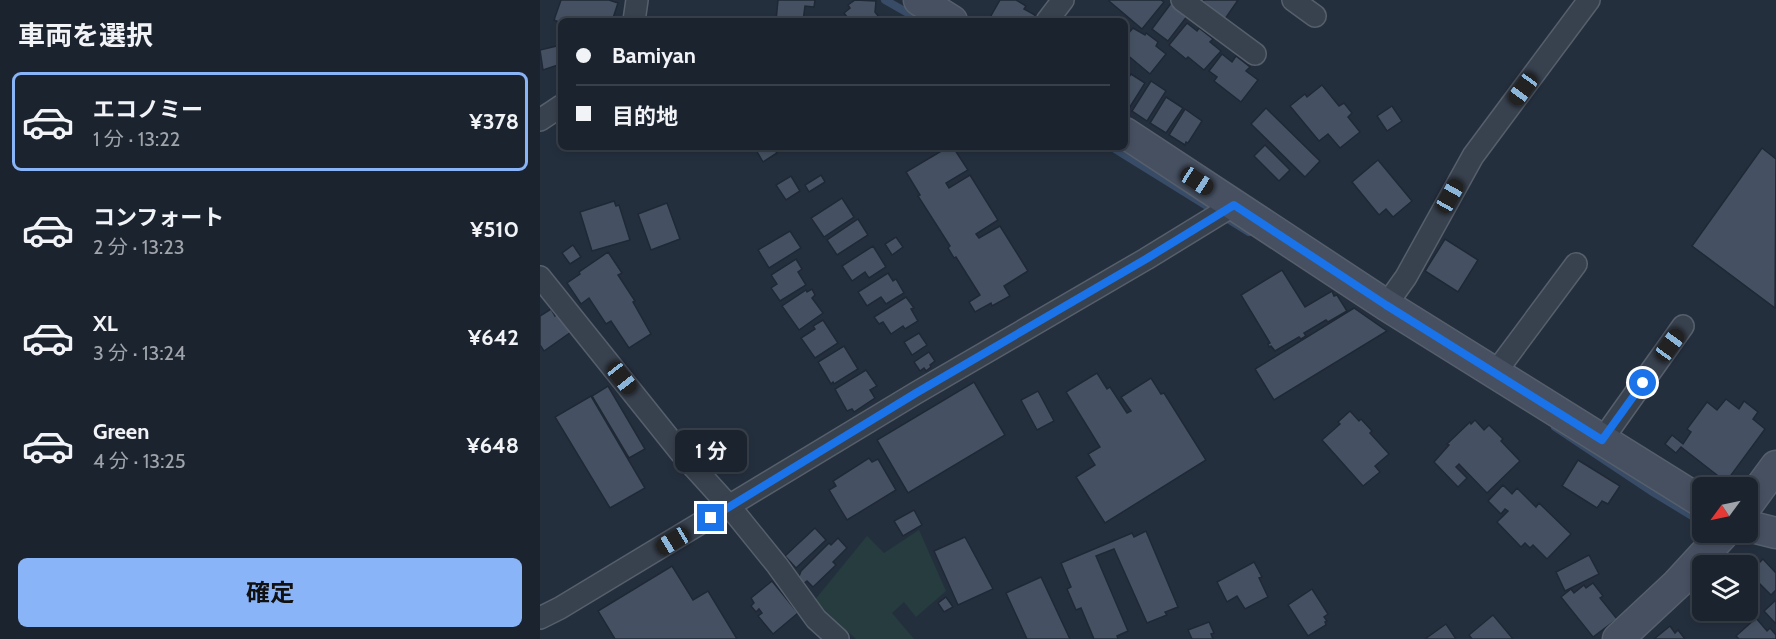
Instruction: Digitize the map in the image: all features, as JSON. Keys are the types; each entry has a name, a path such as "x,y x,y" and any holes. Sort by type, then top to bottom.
{"street":[{"path":"634,18 637,0"},
{"path":"919,0 947,18"},
{"path":"1049,18 1064,0"},
{"path":"1182,0 1255,54"},
{"path":"1293,0 1315,16"},
{"path":"1386,305 1406,278 1473,156 1589,0"},
{"path":"540,120 558,108"},
{"path":"1128,135 1386,305 1692,496"},
{"path":"540,618 1234,205"},
{"path":"1496,373 1576,264"},
{"path":"540,277 681,453 730,507 777,565 816,619 838,639"},
{"path":"1602,440 1683,326"},
{"path":"1758,490 1776,466"},
{"path":"1618,639 1677,584 1715,543"}],"green space":[{"path":"919,530 946,591 916,617 904,602 892,613 914,639 856,639 814,601 867,536 884,553"}],"building":[{"path":"561,0 609,0 618,3 613,18 558,18 558,22 554,20"},
{"path":"778,0 815,0 814,7 805,6 803,18 776,18"},
{"path":"855,0 876,1 875,12 880,18 848,18 844,13 850,8 848,5"},
{"path":"1000,0 1016,0 1026,6 1024,9 1035,15 1034,18 990,18"},
{"path":"1110,0 1161,0 1164,2 1142,29"},
{"path":"1204,0 1238,0 1225,19 1203,2"},
{"path":"1172,2 1188,15 1168,41 1152,29"},
{"path":"1187,23 1197,31 1199,28 1213,39 1210,42 1221,51 1204,70 1169,45"},
{"path":"1133,28 1145,35 1146,33 1158,42 1156,46 1166,54 1150,74 1128,56 1128,34"},
{"path":"558,46 558,65 543,70 540,50"},
{"path":"1222,54 1232,62 1236,56 1250,67 1246,71 1258,80 1241,102 1214,81 1217,77 1209,71"},
{"path":"1131,74 1145,83 1128,110 1128,78"},
{"path":"1151,81 1166,91 1147,121 1132,111"},
{"path":"1322,85 1339,106 1344,103 1352,113 1348,117 1360,132 1340,148 1328,134 1319,141 1290,106 1305,94 1307,97"},
{"path":"1166,97 1183,108 1166,133 1150,123"},
{"path":"1392,106 1402,121 1387,131 1377,116"},
{"path":"1266,108 1320,161 1305,177 1251,124"},
{"path":"1185,109 1202,121 1185,145 1169,135"},
{"path":"1265,145 1290,170 1279,181 1254,156"},
{"path":"1762,148 1776,159 1775,308 1692,246"},
{"path":"756,150 775,150 777,153 763,162"},
{"path":"943,150 955,150 968,170 946,183 949,188 970,175 998,220 976,234 979,238 1000,226 1028,271 1004,286 1010,296 975,312 969,302 980,295 956,257 954,258 948,248 950,246 918,196 920,195 906,172"},
{"path":"1378,160 1412,201 1393,217 1386,209 1379,215 1352,182"},
{"path":"821,175 825,182 809,192 805,185"},
{"path":"791,176 800,191 786,200 776,185"},
{"path":"842,198 854,217 824,237 811,218"},
{"path":"614,201 616,206 619,205 630,240 592,251 580,212"},
{"path":"667,203 680,239 651,250 638,214"},
{"path":"858,219 868,235 837,255 827,240"},
{"path":"790,231 801,248 769,268 758,250"},
{"path":"896,237 903,247 892,255 885,244"},
{"path":"1445,239 1478,260 1458,292 1425,271"},
{"path":"573,245 581,257 570,264 562,253"},
{"path":"873,246 886,267 869,278 865,272 852,281 842,266"},
{"path":"608,252 622,273 618,275 635,301 633,302 651,334 629,348 611,321 606,324 589,298 581,304 567,283"},
{"path":"796,259 802,269 798,272 806,285 780,301 771,288 777,284 771,275"},
{"path":"1282,270 1305,307 1332,291 1347,311 1328,322 1326,320 1304,333 1306,336 1301,339 1299,337 1275,351 1271,346 1269,347 1270,343 1241,295"},
{"path":"888,273 893,281 896,279 904,293 886,304 881,297 867,306 858,292"},
{"path":"812,289 815,295 812,298 823,313 799,330 782,306 806,290 807,292"},
{"path":"906,297 914,308 911,309 918,321 905,329 903,326 891,334 883,322 879,324 874,317"},
{"path":"1354,308 1387,331 1274,400 1255,369"},
{"path":"551,309 555,316 558,313 571,332 544,351 540,345 540,316"},
{"path":"823,320 838,343 815,358 801,338 815,329 813,326"},
{"path":"919,333 927,345 912,355 904,342"},
{"path":"844,346 858,369 831,384 818,362"},
{"path":"929,352 935,361 926,371 924,368 920,371 914,362"},
{"path":"866,370 877,386 870,390 875,398 854,412 852,409 847,411 835,389"},
{"path":"1097,373 1107,389 1110,387 1127,413 1131,411 1121,397 1151,378 1161,394 1164,393 1206,460 1105,523 1076,477 1095,465 1088,454 1100,447 1066,392"},
{"path":"974,382 1005,435 908,493 877,440"},
{"path":"608,386 645,449 629,458 592,396"},
{"path":"1038,391 1054,421 1037,430 1021,400"},
{"path":"591,396 645,488 610,508 555,417"},
{"path":"1726,399 1739,409 1744,401 1758,412 1753,419 1765,429 1730,477 1720,477 1681,447 1676,453 1665,444 1672,435 1683,444 1691,432 1687,429 1707,402 1717,410"},
{"path":"1350,411 1372,431 1370,433 1389,454 1375,466 1380,472 1363,486 1322,440 1340,424 1338,422"},
{"path":"1475,420 1484,430 1489,425 1520,461 1487,493 1459,464 1456,467 1467,478 1458,487 1434,462 1449,445 1447,444"},
{"path":"869,458 872,462 878,459 896,490 847,520 829,490 836,486 833,481"},
{"path":"1578,460 1620,486 1608,504 1602,501 1597,508 1562,486"},
{"path":"1503,485 1512,494 1517,488 1536,507 1539,503 1571,534 1547,559 1533,545 1530,548 1525,543 1521,547 1497,522 1508,511 1505,509 1501,514 1488,501"},
{"path":"914,510 922,525 903,536 894,521"},
{"path":"815,528 826,540 796,568 785,556"},
{"path":"1146,531 1178,607 1165,612 1167,615 1147,623 1114,549 1096,556 1128,631 1117,636 1118,639 1094,639 1081,608 1076,610 1067,589 1071,587 1061,563 1132,533 1134,537"},
{"path":"965,537 993,589 958,605 934,551"},
{"path":"838,538 847,548 833,562 836,565 813,587 807,581 803,584 798,579 801,571 829,543 831,545"},
{"path":"1589,555 1599,574 1565,591 1556,572"},
{"path":"1763,559 1776,573 1776,590 1771,595 1758,582 1758,564"},
{"path":"1254,562 1262,577 1259,578 1268,597 1245,609 1237,596 1227,602 1217,582"},
{"path":"672,566 693,600 708,591 737,639 615,639 598,611"},
{"path":"1041,577 1070,639 1027,639 1006,593"},
{"path":"772,581 798,613 773,634 758,616 762,613 759,609 756,612 751,606 754,603 751,598"},
{"path":"1593,583 1603,596 1600,598 1617,619 1593,637 1561,597 1571,589 1574,593 1584,585 1586,588"},
{"path":"1312,589 1328,614 1324,617 1327,621 1326,625 1308,636 1288,605"},
{"path":"946,597 953,607 944,612 938,603"},
{"path":"1776,600 1776,624 1764,611"},
{"path":"1493,615 1513,639 1472,639 1469,635"},
{"path":"1758,620 1767,631 1770,628 1776,635 1776,639 1739,639 1736,636 1753,621"},
{"path":"1209,622 1214,633 1211,634 1213,639 1192,639 1188,630"},
{"path":"1446,624 1456,639 1425,639"},
{"path":"1670,626 1675,633 1678,630 1685,639 1654,639"}],"waterway":[{"path":"885,0 917,18"},
{"path":"1117,150 1249,232"},
{"path":"1555,427 1692,516"}],"route":[{"path":"711,518 916,393 1234,205 1386,305 1602,440 1643,383"}]}
